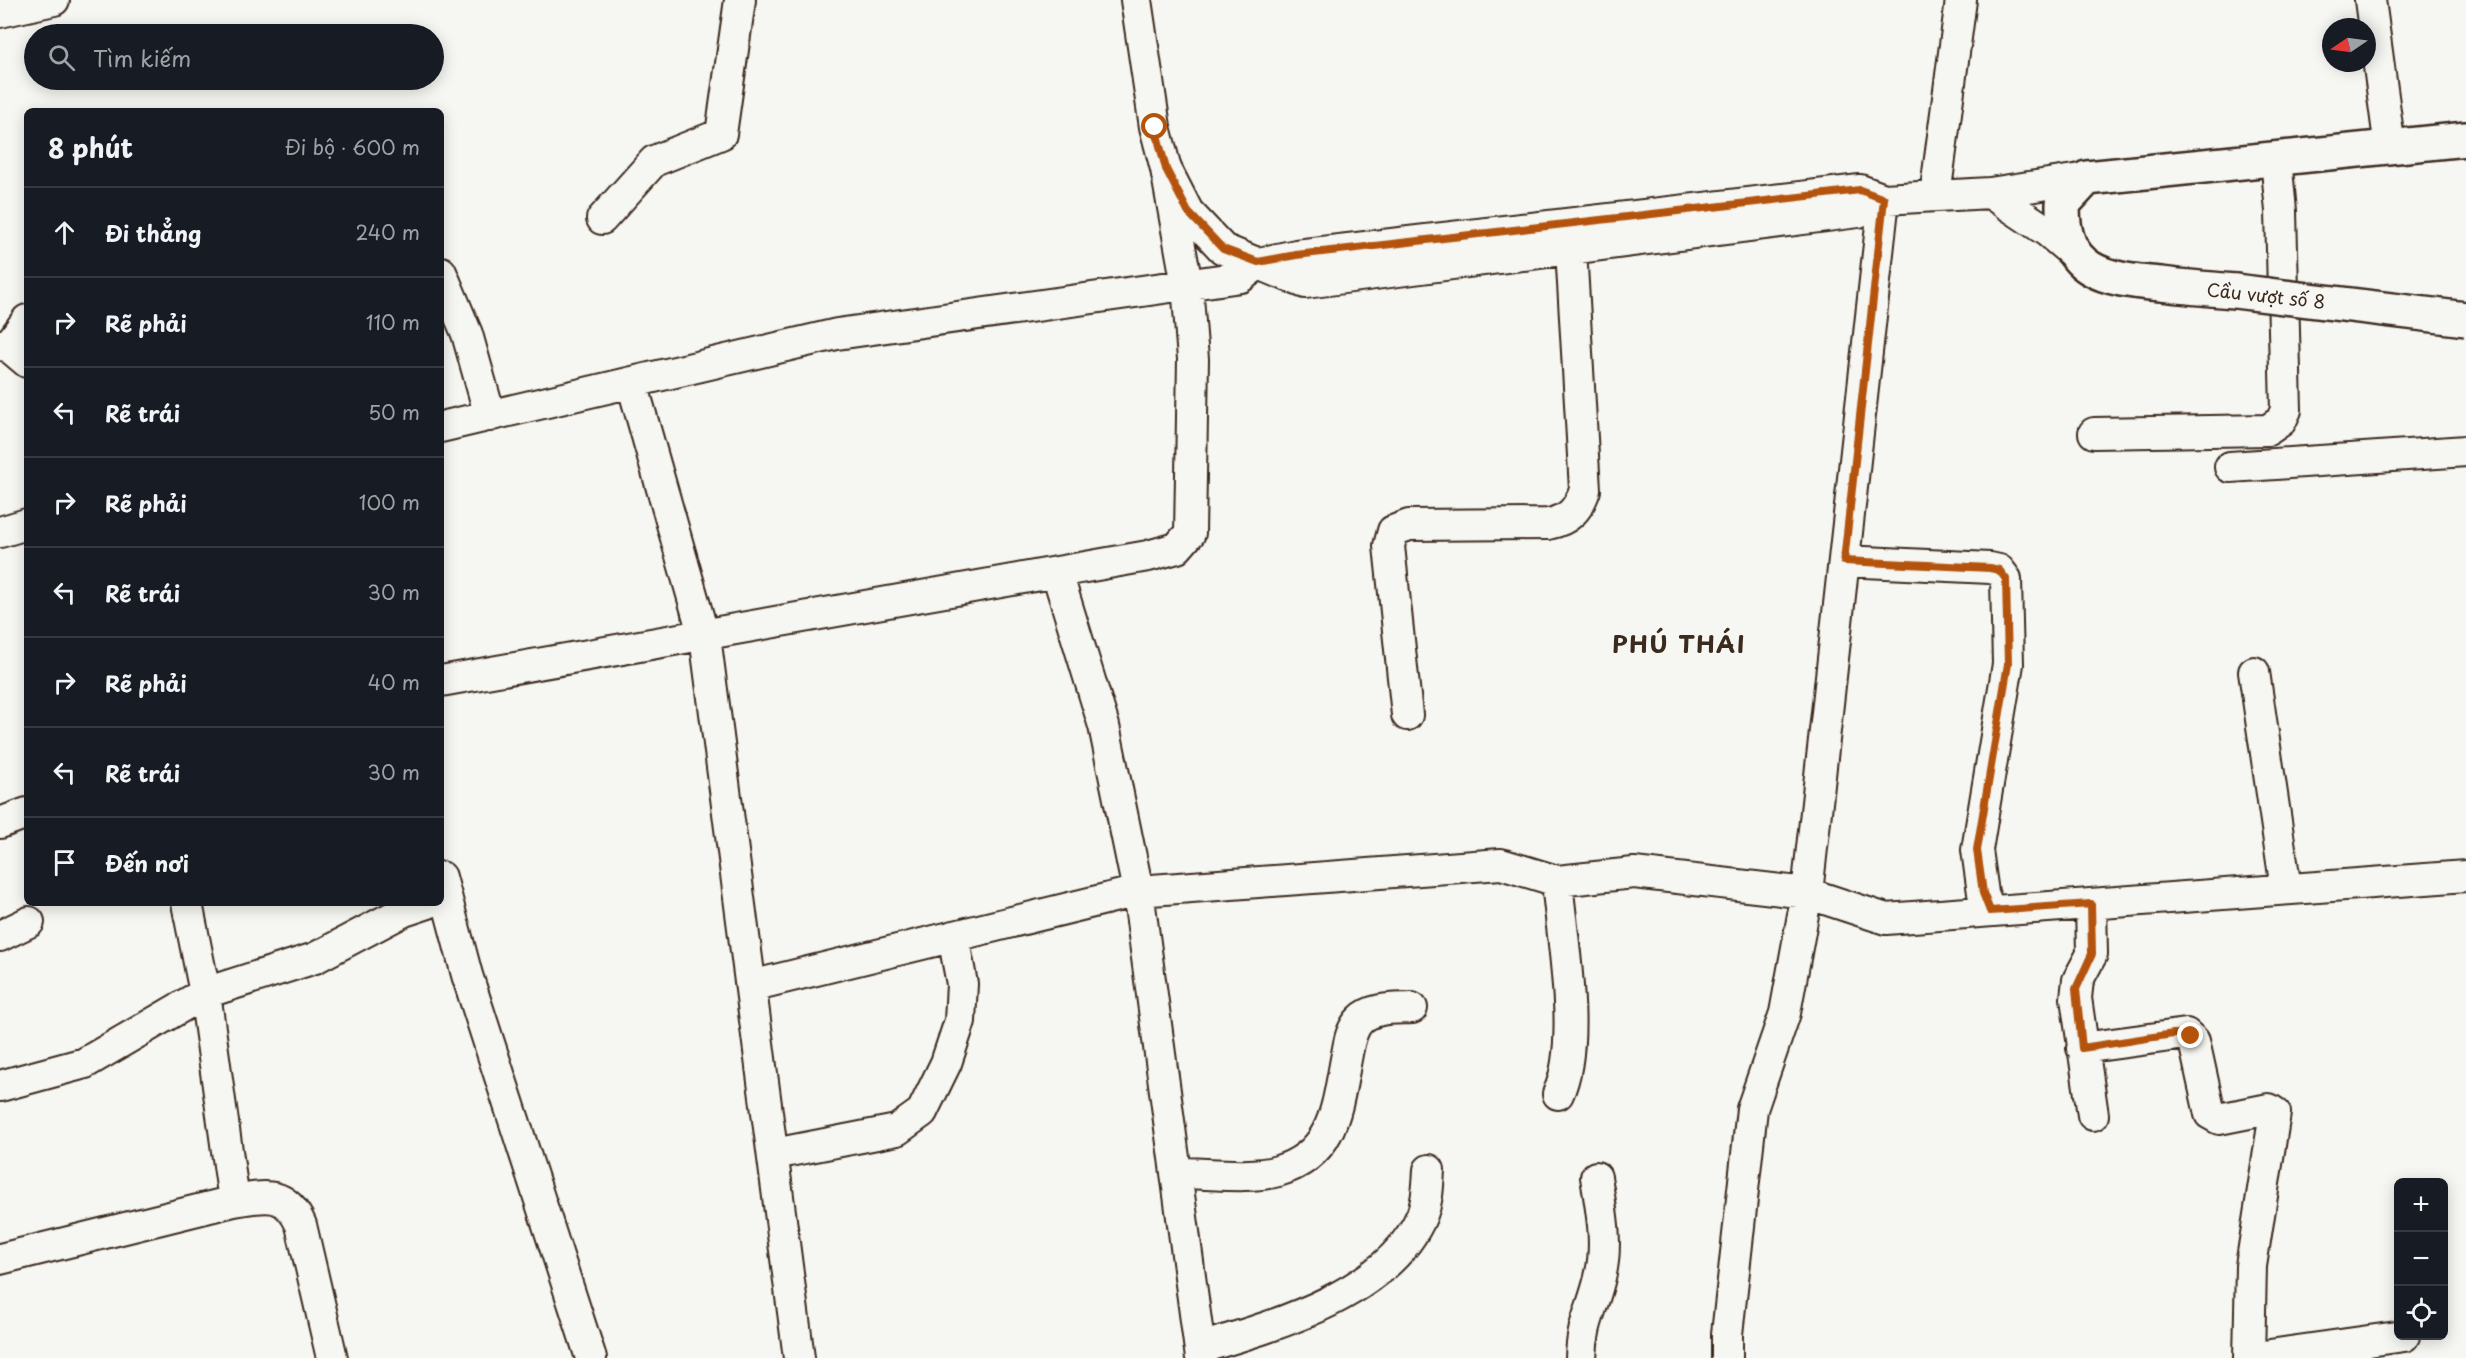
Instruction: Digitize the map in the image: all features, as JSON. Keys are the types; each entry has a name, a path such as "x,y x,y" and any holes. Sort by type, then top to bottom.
{"main road":[{"path":"2074,254 2066,236 2063,204 2087,178 2466,140"},
{"name":"Cầu vượt số 8","path":"2074,254 2096,272 2116,280 2235,291 2466,319"}],"street":[{"path":"0,12 54,0"},
{"path":"602,219 654,161 721,134 740,0"},
{"path":"444,680 1057,573 1176,549 1190,533 1193,359 1187,285 1166,169 1155,127 1136,0"},
{"path":"1935,196 1961,0"},
{"path":"2370,0 2390,148"},
{"path":"2094,433 2268,430 2281,422 2286,410 2281,212 2276,159"},
{"path":"1166,169 1188,212 1223,249 1305,283 1858,212 1884,199 1990,193 2087,178"},
{"path":"444,426 837,334 1241,278 1258,262 1296,255 1860,190 1884,199"},
{"name":"Cầu vượt số 8","path":"1990,193 2048,232 2074,254"},
{"path":"1727,1358 1727,1334 1752,1109 1785,1013 1807,893 1884,199"},
{"path":"1407,715 1389,546 1393,531 1409,525 1548,524 1561,522 1580,505 1585,490 1571,249"},
{"path":"444,279 467,334 490,416"},
{"path":"12,351 24,326"},
{"path":"632,383 706,644 799,1358"},
{"path":"2230,467 2466,451"},
{"path":"0,532 24,525"},
{"path":"1844,561 1990,568 1999,570 2006,579 2008,664 1977,850 1983,893 1990,911"},
{"path":"1057,573 1104,726 1138,891 1178,1173 1200,1353 1302,1313 1356,1286 1374,1272 1407,1241 1421,1215 1428,1195 1429,1170"},
{"path":"2254,672 2286,889"},
{"path":"0,823 24,814"},
{"path":"751,986 1138,891 1501,864 1557,881 1634,873 1807,893 1886,919 2466,876"},
{"path":"1557,881 1570,1042 1564,1081 1558,1094"},
{"path":"2091,904 2092,954 2076,989 2082,1048 2093,1114"},
{"path":"188,906 205,993 234,1201"},
{"path":"0,1086 85,1063 205,993 315,958 415,906"},
{"path":"443,906 591,1358"},
{"path":"0,936 29,922"},
{"path":"774,1154 897,1130 922,1112 930,1101 946,1063 960,1021 962,984 953,936"},
{"path":"1178,1173 1264,1174 1290,1166 1313,1152 1325,1140 1333,1123 1350,1038 1359,1021 1384,1009 1412,1008"},
{"path":"2082,1048 2186,1034 2194,1041 2211,1114 2214,1118 2269,1110 2275,1113 2252,1266 2248,1318 2249,1358 2394,1336"},
{"path":"1581,1358 1583,1327 1598,1288 1604,1255 1603,1219 1596,1177"},
{"path":"0,1259 234,1201 270,1197 284,1201 295,1210 301,1226 332,1358"}],"district":[{"name":"PHÚ THÁI","path":"1679,643"}],"route":[{"path":"1155,127 1166,169 1188,212 1223,249 1258,262 1296,255 1860,190 1884,199 1844,561 1990,568 1999,570 2006,579 2008,664 1977,850 1983,893 1990,911 2091,904 2092,954 2078,980 2076,989 2082,1048 2173,1034 2191,1036"}]}
